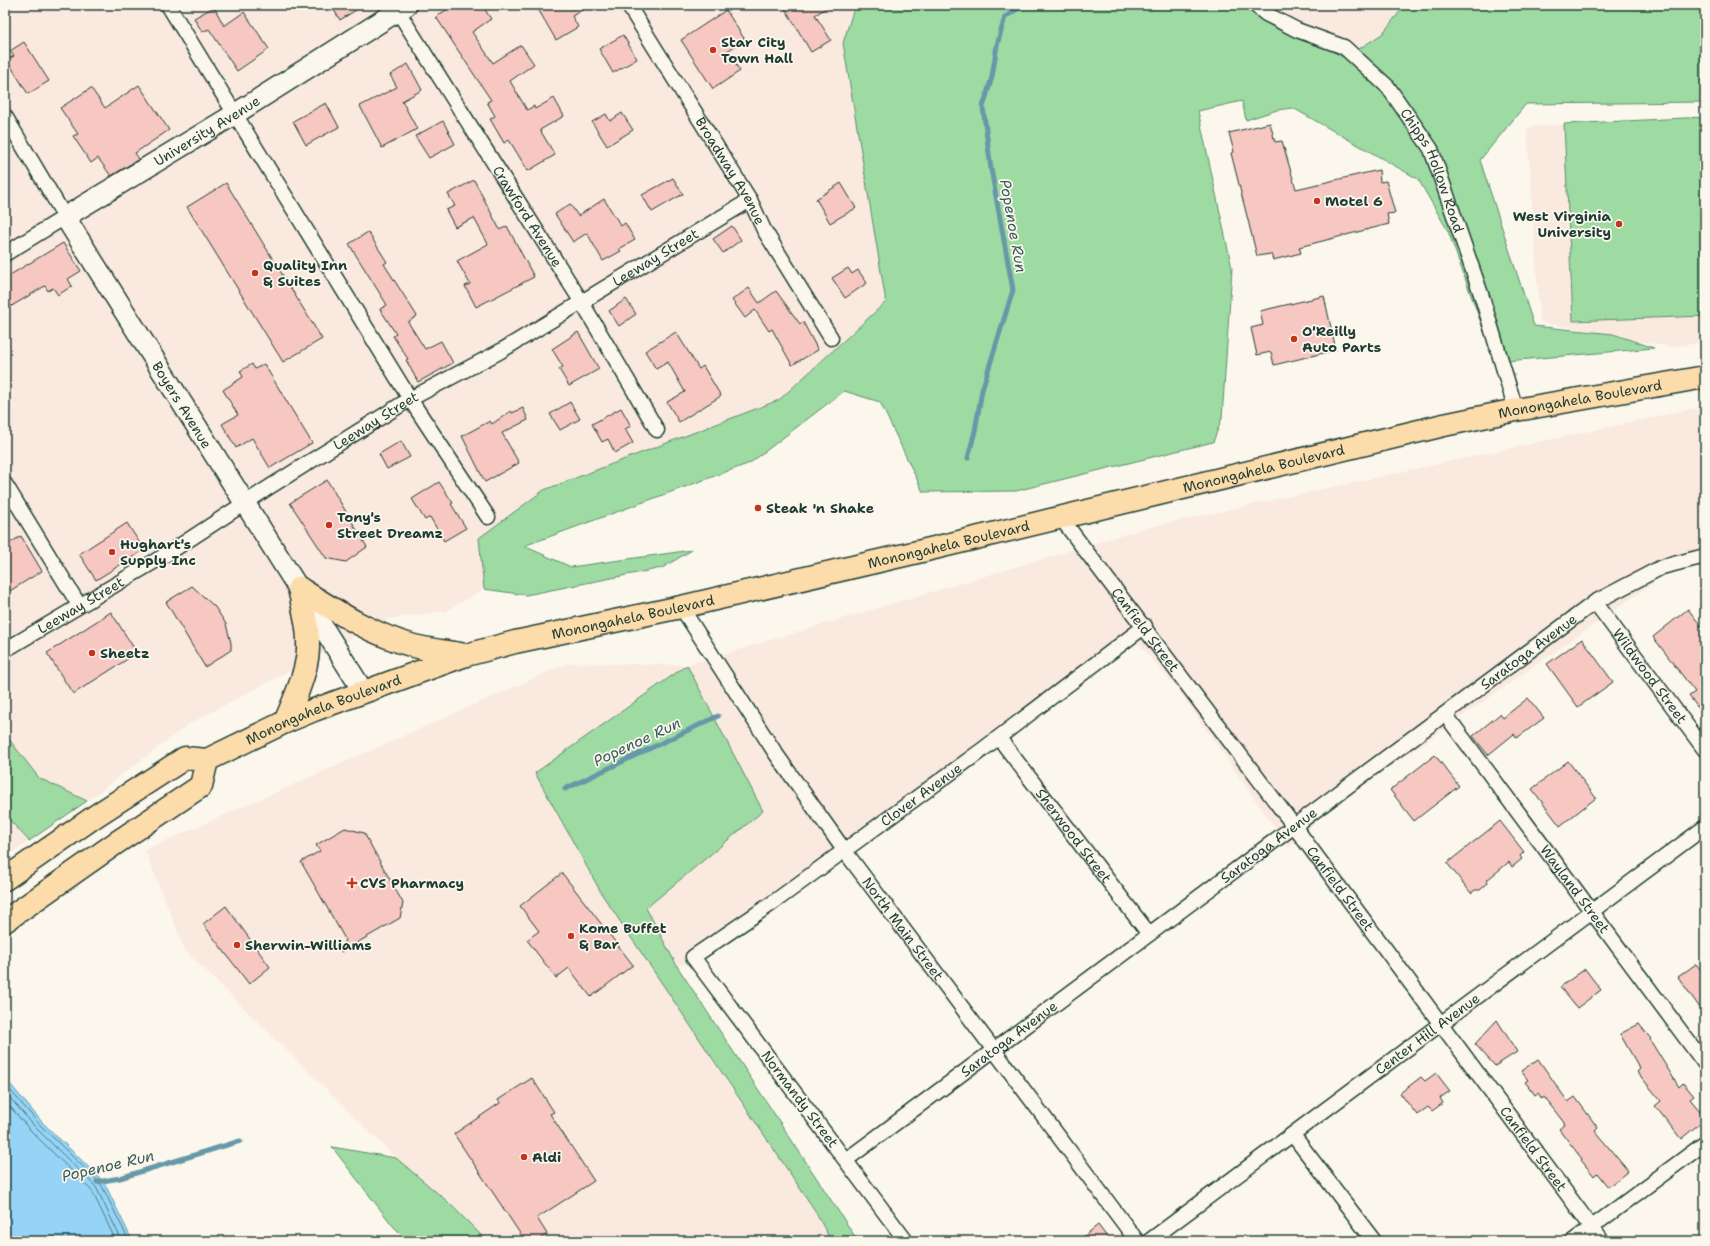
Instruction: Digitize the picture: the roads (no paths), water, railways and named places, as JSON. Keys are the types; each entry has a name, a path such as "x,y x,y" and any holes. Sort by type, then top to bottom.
{"main road":[{"name":"Monongahela Boulevard","path":"207,760 285,722 363,691 466,655 515,642 681,607 1061,518 1444,425 1516,410 1705,376"},
{"path":"298,588 326,606 381,634 414,646 466,655"},
{"path":"285,722 299,690 307,664 308,641 306,622 298,588"},
{"path":"5,879 97,815 185,758 207,760 201,786 116,843 5,921"}],"street":[{"path":"168,5 410,399 488,517"},
{"name":"Broadway Avenue","path":"628,5 750,200 764,230 831,338"},
{"name":"Chipps Hollow Road","path":"1255,5 1266,14 1297,30 1344,47 1388,87 1431,149 1481,294 1516,410"},
{"name":"University Avenue","path":"5,254 235,114 399,7"},
{"name":"Crawford Avenue","path":"399,7 581,301 657,430"},
{"name":"Boyers Avenue","path":"5,116 65,217 363,691"},
{"name":"Leeway Street","path":"5,650 167,554 244,503 410,399 499,352 750,200"},
{"path":"5,484 79,605"},
{"name":"Canfield Street","path":"1061,518 1294,826 1602,1241"},
{"name":"Saratoga Avenue","path":"846,1160 1595,602 1662,567 1705,556"},
{"name":"Wildwood Street","path":"1595,602 1705,750"},
{"name":"North Main Street","path":"681,607 776,754 844,850 995,1049 1137,1241"},
{"name":"Clover Avenue","path":"693,957 771,904 999,738 1144,626"},
{"name":"Wayland Street","path":"1445,714 1705,1064"},
{"name":"Sherwood Street","path":"999,738 1149,934"},
{"name":"Center Hill Avenue","path":"1149,1241 1705,827"},
{"name":"Normandy Street","path":"693,957 906,1241"},
{"path":"1293,1134 1374,1241"},
{"path":"1573,1241 1705,1143"}],"water":[{"path":"5,1078 42,1122 104,1182 130,1236 134,1241 5,1241"}],"waterway":[{"name":"Popenoe Run","path":"968,458 975,431 982,390 1013,290 991,169 983,107 992,77 997,45 1005,17 1024,5"},
{"name":"Popenoe Run","path":"565,789 718,716"},
{"name":"Popenoe Run","path":"97,1182 120,1178 240,1141"}],"place":[{"name":"Star City Town Hall","path":"713,50"},
{"name":"Motel 6","path":"1317,201"},
{"name":"West Virginia University","path":"1619,224"},
{"name":"Quality Inn & Suites","path":"255,273"},
{"name":"O'Reilly Auto Parts","path":"1294,339"},
{"name":"Steak 'n Shake","path":"758,508"},
{"name":"Tony's Street Dreamz","path":"329,525"},
{"name":"Hughart's Supply Inc","path":"112,552"},
{"name":"Sheetz","path":"92,653"},
{"name":"CVS Pharmacy","path":"352,883"},
{"name":"Kome Buffet & Bar","path":"571,936"},
{"name":"Sherwin-Williams","path":"237,945"},
{"name":"Aldi","path":"524,1157"}]}
